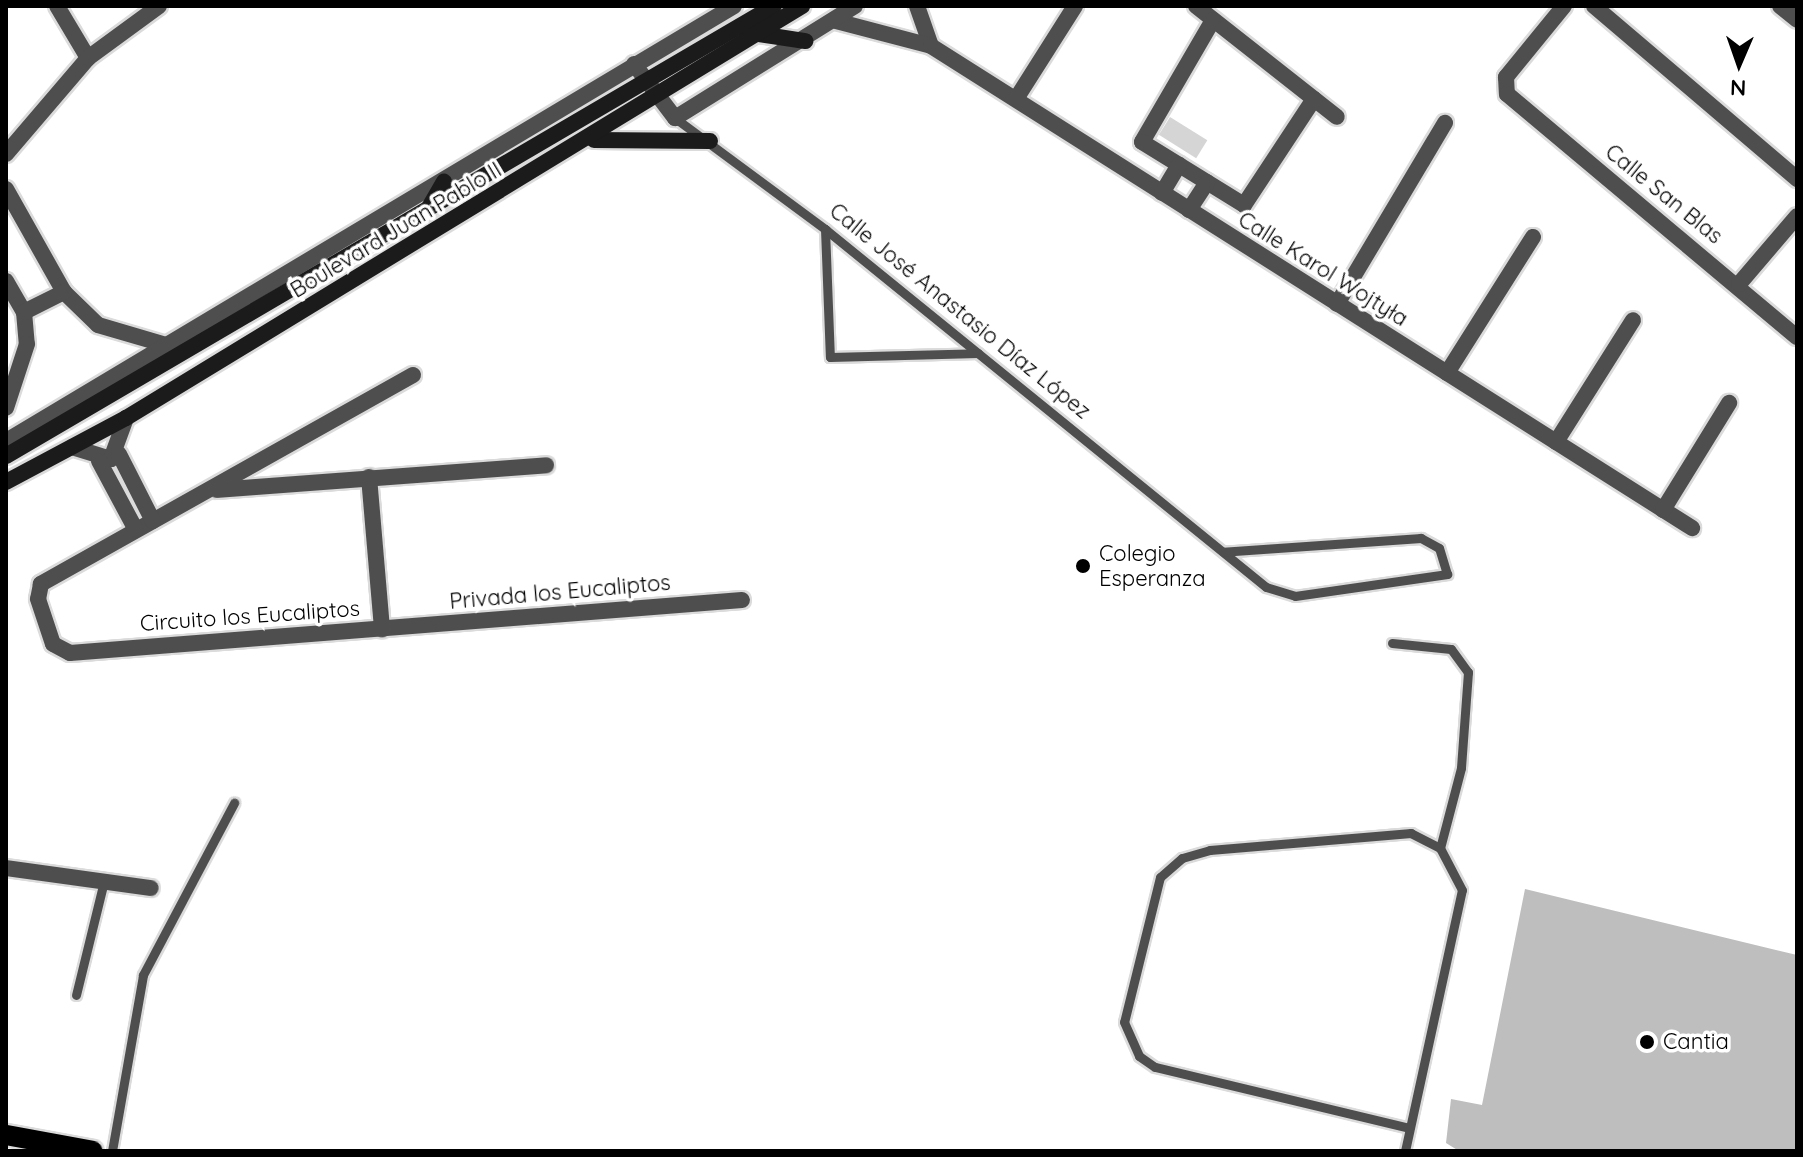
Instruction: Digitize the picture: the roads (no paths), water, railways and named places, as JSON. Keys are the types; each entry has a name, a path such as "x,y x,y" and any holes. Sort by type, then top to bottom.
{"main road":[{"name":"Boulevard Juan Pablo II","path":"6,456 774,6"},
{"name":"Boulevard Juan Pablo II","path":"6,482 126,418 658,98 802,6"},
{"path":"759,34 805,41"},
{"path":"584,142 650,135 710,141"},
{"path":"427,212 444,181"},
{"path":"6,1135 93,1151"}],"street":[{"path":"57,6 88,58"},
{"path":"6,154 88,58 159,6"},
{"name":"Boulevard Juan Pablo II","path":"6,441 163,344 444,181 734,6"},
{"path":"675,118 805,41 855,6"},
{"path":"917,6 931,46"},
{"path":"1016,99 1075,6"},
{"path":"1196,6 1337,117"},
{"name":"Calle San Blas","path":"1564,6 1503,87 1739,284 1797,337"},
{"path":"1594,6 1797,179"},
{"path":"1780,6 1797,20"},
{"path":"1213,20 1142,142 1244,205 1314,99"},
{"name":"Calle Karol Wojtyła","path":"836,21 931,46 1692,528"},
{"name":"Calle José Anastasio Díaz López","path":"634,64 675,118"},
{"path":"1337,304 1445,123"},
{"path":"1162,193 1179,165"},
{"path":"1189,210 1207,182"},
{"path":"6,189 64,292 98,325 163,344"},
{"path":"1739,284 1797,216"},
{"path":"1447,373 1533,237"},
{"path":"6,281 24,312 24,357 6,408"},
{"path":"24,312 64,292"},
{"path":"1556,442 1633,320"},
{"path":"209,491 413,375"},
{"path":"1663,510 1729,403"},
{"path":"126,418 119,454 153,521"},
{"path":"72,447 99,461 136,530"},
{"path":"99,461 119,454"},
{"path":"369,477 546,465"},
{"name":"Circuito los Eucaliptos","path":"369,477 382,629 60,652 38,599 41,584 136,530 209,491 369,477"},
{"name":"Privada los Eucaliptos","path":"382,629 742,600"},
{"path":"6,868 151,888"}],"lane":[{"name":"Calle José Anastasio Díaz López","path":"675,118 825,229 1266,587 1295,596 1447,574 1439,548 1421,538 1223,552"},
{"path":"825,229 830,357 978,353"},
{"path":"1392,643 1451,649 1468,672 1461,768 1440,848"},
{"path":"112,1151 143,975 234,803"},
{"path":"1405,1151 1462,890 1440,848 1411,833 1182,858 1160,877 1124,1022 1129,1041 1155,1067 1409,1128"},
{"path":"76,995 104,881"}],"place":[{"name":"Colegio Esperanza","path":"1083,566"},
{"name":"Cantia","path":"1647,1042"}]}
